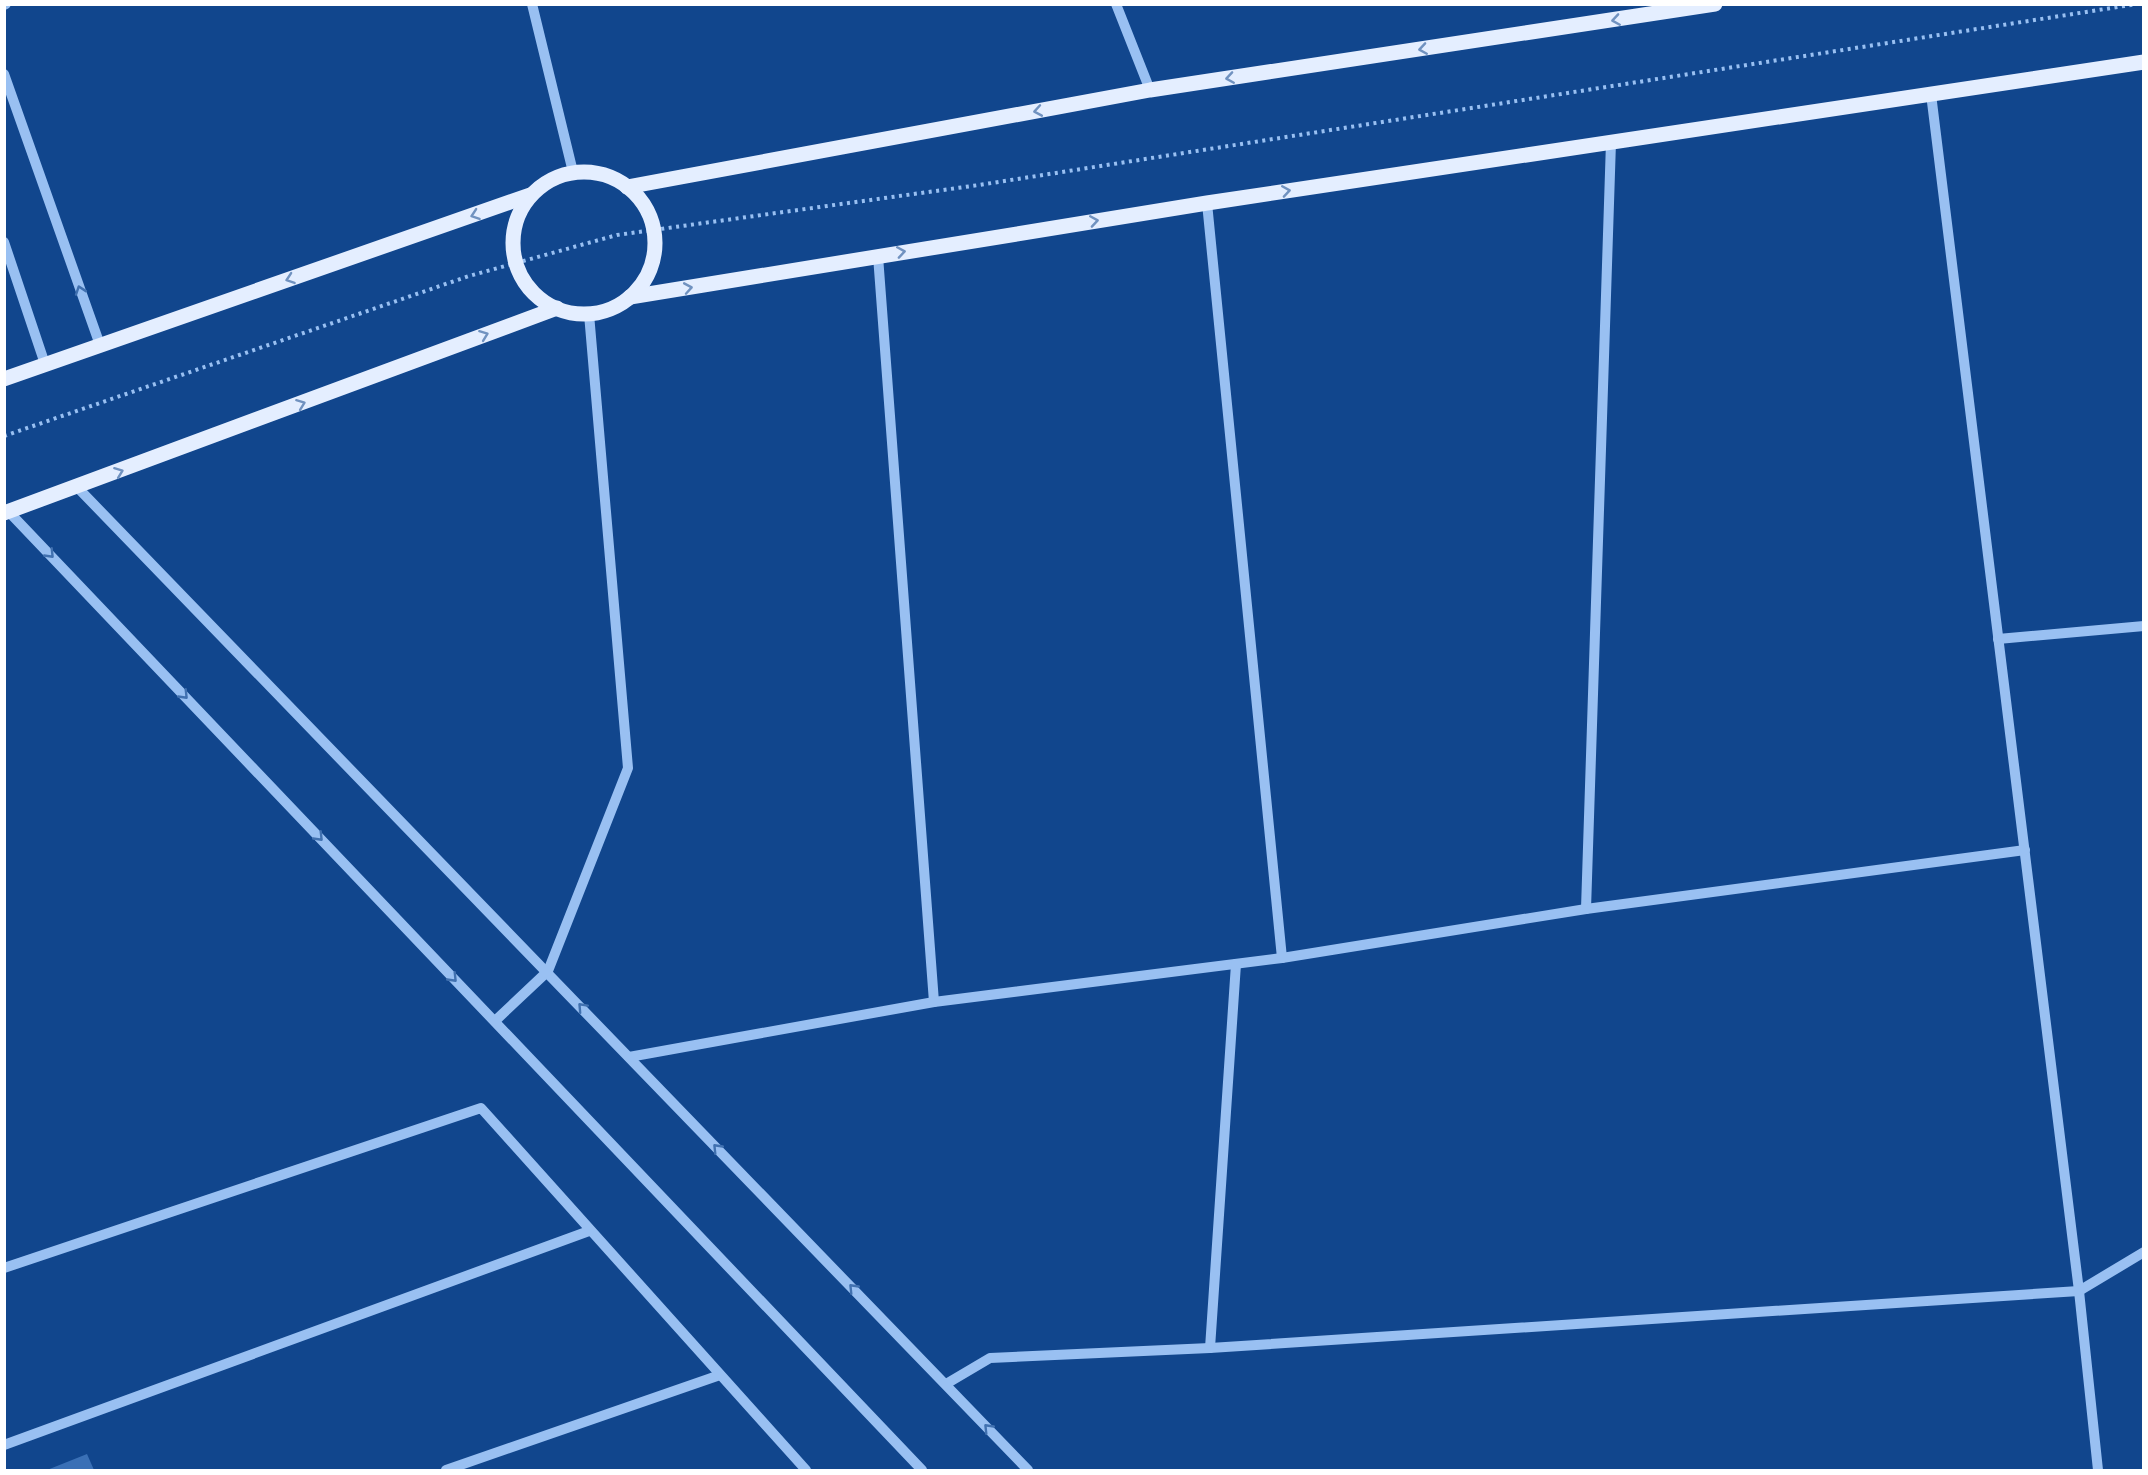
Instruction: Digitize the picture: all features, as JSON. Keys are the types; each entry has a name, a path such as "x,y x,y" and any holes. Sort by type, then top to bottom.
{"main road":[{"path":"627,187 1150,90 1715,4"},
{"path":"630,297 1207,203 2144,62"},
{"path":"4,379 530,195 549,180 573,172 597,173 627,187 638,196 650,215 653,230 653,259 645,280 630,297 611,309 589,314 567,312 546,304 528,287 515,263 512,241 517,217 530,195"},
{"path":"7,513 557,308"}],"street":[{"path":"532,4 573,172"},
{"path":"1116,4 1150,90"},
{"path":"4,74 100,345"},
{"path":"1931,94 2079,1291 2098,1470"},
{"path":"1586,909 1611,142"},
{"path":"1207,203 1282,958"},
{"path":"4,242 45,364"},
{"path":"878,256 934,1002"},
{"path":"495,1021 548,971 628,768 589,314"},
{"path":"78,488 548,971 1028,1470"},
{"path":"7,513 922,1470"},
{"path":"1998,639 2144,626"},
{"path":"629,1057 934,1002 1282,958 1586,909 2025,850"},
{"path":"1210,1348 1236,964"},
{"path":"4,1268 481,1108 589,1232 806,1470"},
{"path":"4,1445 589,1232"},
{"path":"946,1384 990,1358 1210,1348 2079,1291 2144,1252"},
{"path":"446,1470 720,1375"}],"path":[{"path":"4,436 458,280 617,235 979,185 2137,4"}],"building":[{"path":"87,1454 94,1470 47,1470"}]}
